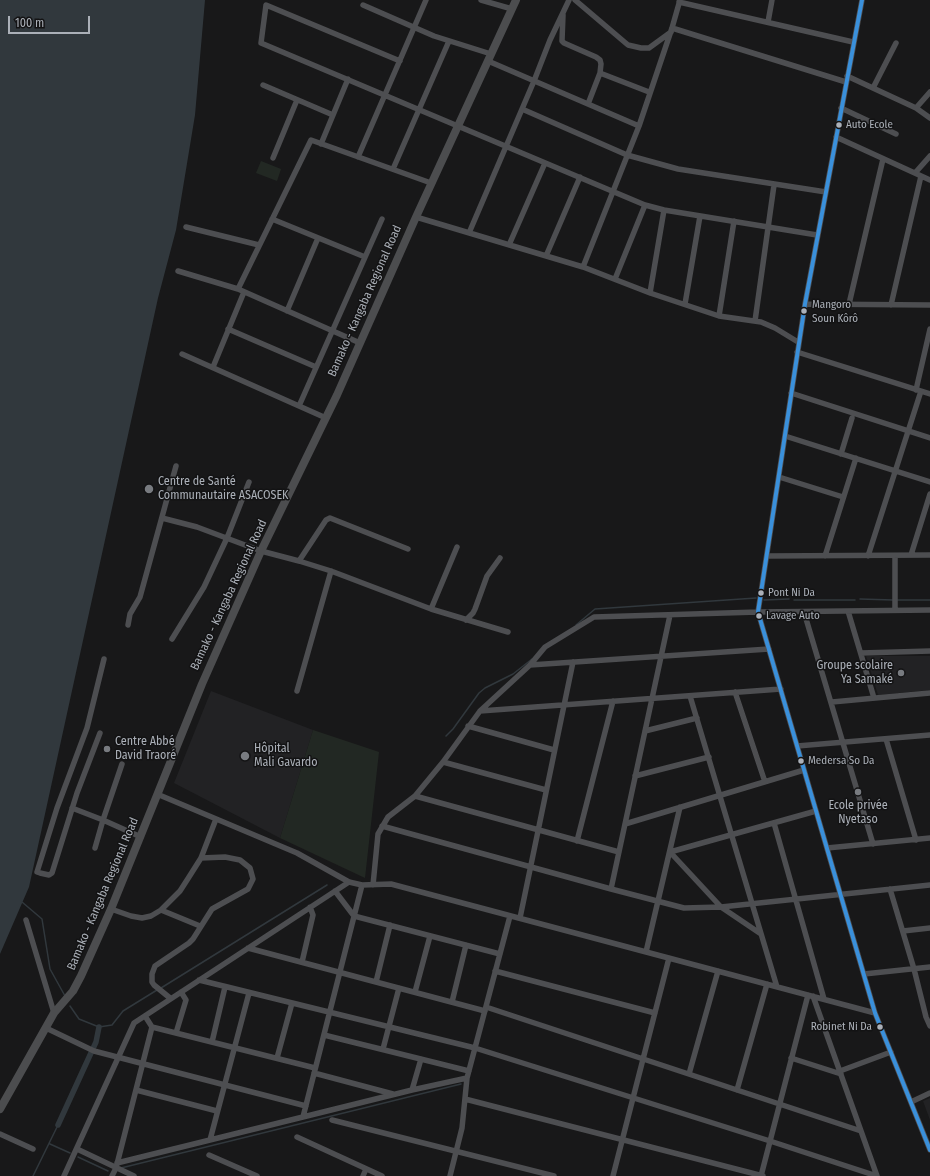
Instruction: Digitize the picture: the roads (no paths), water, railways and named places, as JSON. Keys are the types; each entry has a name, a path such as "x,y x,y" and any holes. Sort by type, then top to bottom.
{"street":[{"path":"358,157 426,0"},
{"path":"481,0 512,9"},
{"name":"Bamako - Kangaba Regional Road","path":"0,1109 46,1028 81,976 141,838 157,794 202,684 261,551 326,418 416,217 516,0"},
{"path":"468,233 534,81 550,40 569,0"},
{"path":"575,0 628,45 649,48 671,30"},
{"path":"768,22 772,0"},
{"path":"862,0 804,304 758,612 875,1013 930,1150"},
{"path":"583,267 639,126 680,1 853,42"},
{"path":"400,61 266,5 261,43 645,205 664,210 817,234"},
{"path":"363,5 414,28 490,57 534,81 639,126"},
{"path":"563,12 562,41 600,60 600,73 588,104"},
{"path":"671,30 874,88 916,108 930,118"},
{"path":"393,169 449,41"},
{"path":"874,88 896,43"},
{"path":"600,73 649,92"},
{"path":"321,144 348,79"},
{"path":"262,85 333,116"},
{"path":"916,108 930,92"},
{"path":"273,158 297,100"},
{"path":"841,108 896,134"},
{"path":"522,109 627,155 678,169 826,192"},
{"path":"836,137 930,180"},
{"path":"213,367 259,245 311,140 432,183"},
{"path":"891,304 918,174 930,156"},
{"path":"849,304 884,159"},
{"path":"509,245 545,163"},
{"path":"546,256 580,177"},
{"path":"755,321 774,185"},
{"path":"615,279 645,205"},
{"path":"650,293 664,210"},
{"path":"685,304 700,216"},
{"path":"416,217 583,267 650,293 719,316 766,324 798,342"},
{"path":"272,219 365,257"},
{"path":"299,406 382,219"},
{"path":"719,316 734,221"},
{"path":"186,227 259,245"},
{"path":"287,311 318,238"},
{"path":"178,271 241,291 360,343"},
{"path":"804,304 930,305"},
{"path":"228,329 316,367"},
{"path":"868,556 908,431 919,390 930,329"},
{"path":"797,352 930,394"},
{"path":"182,354 326,418"},
{"path":"791,393 930,438"},
{"path":"840,454 852,418"},
{"path":"785,436 930,482"},
{"path":"825,556 856,458"},
{"path":"128,625 130,614 140,597 176,466"},
{"path":"779,477 843,497"},
{"path":"172,639 204,587 227,538 249,482"},
{"path":"911,556 930,494"},
{"path":"162,518 197,527 261,551 331,571 430,609 508,632"},
{"path":"299,561 326,520 330,518 408,549"},
{"path":"430,609 457,546"},
{"path":"767,556 930,555"},
{"path":"895,556 895,610"},
{"path":"466,620 473,613 487,576 500,558"},
{"path":"297,691 331,571"},
{"path":"373,885 378,834 388,817 415,796 443,762 480,711 530,665 545,647 594,617 758,612 930,610"},
{"path":"848,611 874,698"},
{"path":"804,612 844,742 873,844"},
{"path":"611,890 670,615"},
{"path":"530,665 769,649"},
{"path":"861,652 930,651"},
{"path":"100,733 72,808 52,873 49,875 37,872 57,808 87,728 104,659"},
{"path":"520,918 572,662"},
{"path":"480,711 781,689"},
{"path":"735,692 765,782"},
{"path":"832,702 930,693"},
{"path":"690,696 777,987"},
{"path":"578,841 613,701"},
{"path":"645,731 697,718"},
{"path":"468,726 554,750"},
{"path":"797,746 930,735"},
{"path":"886,738 916,840"},
{"path":"635,776 709,757"},
{"path":"443,762 546,790"},
{"path":"94,848 122,764"},
{"path":"625,824 804,770"},
{"path":"157,794 297,852 349,882 362,885 392,884 875,1013"},
{"path":"415,796 619,852"},
{"path":"646,952 680,807"},
{"path":"72,808 103,820 141,838"},
{"path":"670,852 816,811"},
{"path":"111,909 142,918 151,916 160,910 180,891 201,858 216,819"},
{"path":"774,822 794,899 824,999"},
{"path":"382,826 611,890 684,908 721,906 930,885"},
{"path":"827,848 930,838"},
{"path":"670,852 721,906 761,934"},
{"path":"170,998 154,985 152,974 155,966 193,939 212,909 248,889 253,879 250,868 240,860 225,856 201,858"},
{"path":"64,1176 134,1023 349,882"},
{"path":"303,1117 362,885"},
{"path":"890,889 930,1026"},
{"path":"335,891 354,916 500,954"},
{"path":"302,962 313,915 310,907"},
{"path":"160,910 200,926"},
{"path":"450,1176 462,1128 467,1078 510,916"},
{"path":"26,920 57,1010"},
{"path":"376,982 390,925"},
{"path":"903,931 930,928"},
{"path":"415,992 430,936"},
{"path":"452,1002 466,945"},
{"path":"248,948 452,1002 485,1009 643,1059 861,1131"},
{"path":"613,1176 669,958"},
{"path":"864,974 930,967"},
{"path":"495,971 655,1013"},
{"path":"689,1074 718,971"},
{"path":"199,980 475,1048 877,1176"},
{"path":"737,1090 767,984"},
{"path":"212,1042 225,987"},
{"path":"383,1049 399,988"},
{"path":"176,1033 186,1000 181,992"},
{"path":"210,1140 249,993"},
{"path":"464,1099 761,1176 791,1058 810,996"},
{"path":"810,996 840,1073 877,1176"},
{"path":"277,1058 292,1003"},
{"path":"145,1016 152,1027 277,1058 395,1095"},
{"path":"112,1176 152,1027"},
{"path":"46,1028 94,1051 306,1106"},
{"path":"324,1035 469,1071"},
{"path":"791,1058 840,1073 891,1052"},
{"path":"412,1090 421,1059"},
{"path":"116,1165 210,1140 412,1090 467,1078"},
{"path":"136,1090 217,1111"},
{"path":"911,1102 930,1093"},
{"path":"332,1120 554,1176"},
{"path":"0,1134 33,1149"},
{"path":"297,1137 382,1176"},
{"path":"77,1149 116,1165 134,1176"},
{"path":"209,1155 257,1176"},
{"path":"363,1176 366,1169"}],"waterway":[{"path":"576,625 595,609 756,598"},
{"path":"764,600 789,599"},
{"path":"860,599 893,600"},
{"path":"794,600 855,600"},
{"path":"897,600 930,600"},
{"path":"446,736 453,729 479,693 485,688 513,674 532,659"},
{"path":"161,988 327,885"},
{"path":"22,902 42,919 50,969 65,996"},
{"path":"70,1006 79,1019 99,1027 112,1025 123,1011 157,990"},
{"path":"58,1125 96,1042 99,1027"},
{"path":"121,1168 461,1084"},
{"path":"33,1176 58,1125"},
{"path":"50,1144 70,1153"},
{"path":"78,1157 108,1171"}],"place":[{"name":"Auto Ecole","path":"839,125"},
{"name":"Mangoro Soun Kôrô","path":"804,311"},
{"name":"Centre de Santé Communautaire ASACOSEK","path":"149,489"},
{"name":"Pont Ni Da","path":"761,593"},
{"name":"Lavage Auto","path":"759,616"},
{"name":"Groupe scolaire Ya Samaké","path":"901,673"},
{"name":"Centre Abbé David Traoré","path":"107,749"},
{"name":"Hôpital Mali Gavardo","path":"245,756"},
{"name":"Medersa So Da","path":"801,761"},
{"name":"Ecole privée Nyetaso","path":"858,792"},
{"name":"Robinet Ni Da","path":"880,1027"}]}
